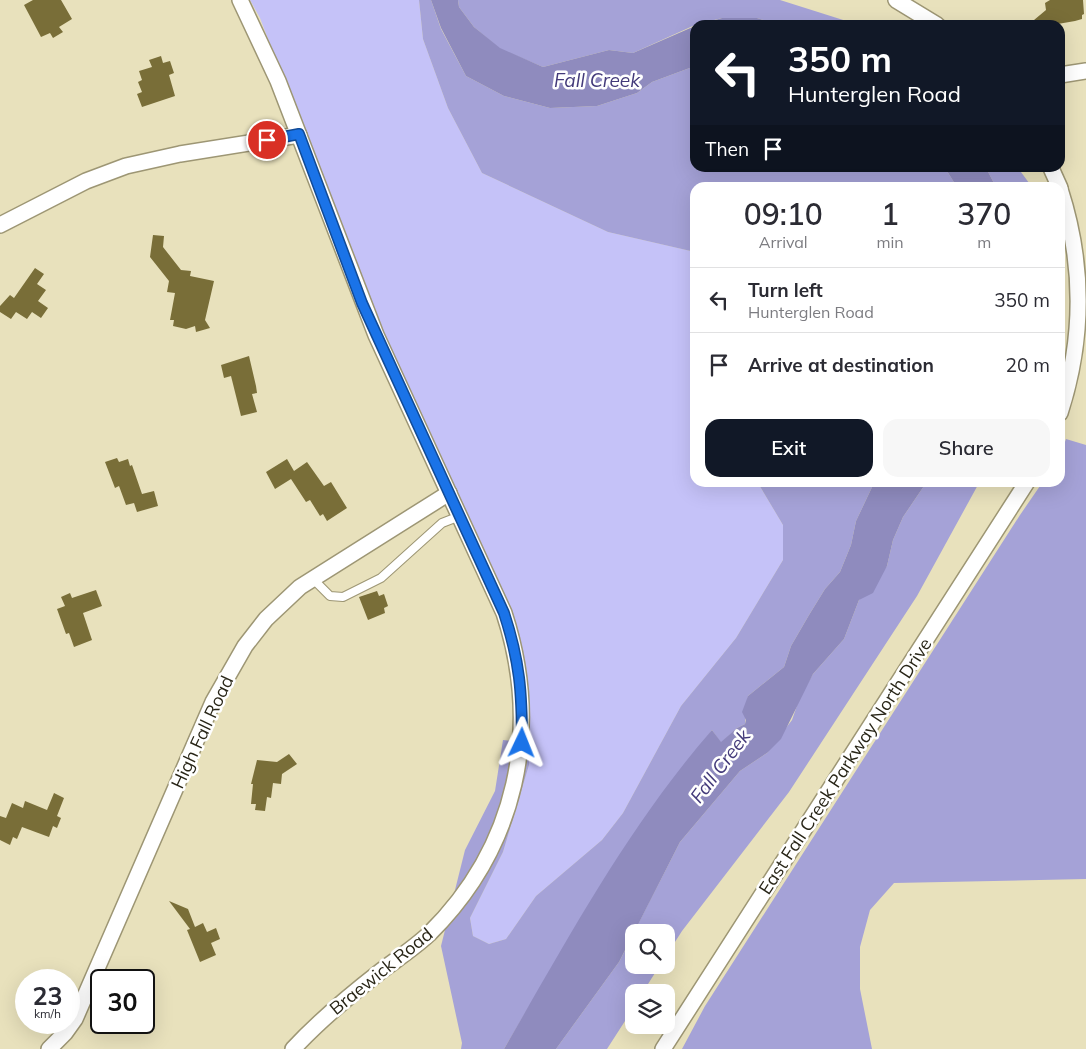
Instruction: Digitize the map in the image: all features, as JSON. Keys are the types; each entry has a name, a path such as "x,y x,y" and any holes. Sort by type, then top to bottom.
{"street":[{"name":"Braewick Road","path":"240,0 299,134 362,303 504,613 520,674 523,709 519,766 507,811 480,869 441,921 416,946 322,1019 293,1049"},
{"path":"896,0 929,20"},
{"path":"1065,74 1086,71"},
{"path":"0,225 86,181 126,166 180,154 299,134"},
{"path":"1065,206 1072,232 1079,285 1076,350 1065,393"},
{"name":"East Fall Creek Parkway North Drive","path":"663,1049 1024,487"},
{"name":"High Fall Road","path":"49,1049 65,1033 75,1019 213,702 244,646 266,619 312,579 449,493"}],"lane":[{"path":"312,579 330,596 343,597 381,578 436,528 460,516"}],"shaded area":[{"path":"250,0 419,0 423,39 448,108 482,173 608,232 690,251 690,487 760,487 783,525 783,560 736,638 681,706 623,813 602,840 536,896 506,939 489,944 473,936 470,918 503,852 529,765 529,694 520,641 357,273 260,18"},
{"path":"419,0 431,0 441,29 466,76 504,96 550,108 597,106 637,93 652,82 690,68 690,172 948,172 954,182 690,182 690,251 608,232 482,173 448,108 423,39"},
{"path":"458,0 780,0 843,20 722,18 714,20 690,20 690,27 633,53 609,50 543,67 500,49 474,27 459,7"},
{"path":"988,172 1021,172 1028,182 993,182"},
{"path":"1066,439 1086,445 1086,879 894,883 870,910 860,947 860,989 872,1049 682,1049 705,1006 1020,515 1039,487 1065,487"},
{"path":"760,487 872,487 856,521 851,545 840,572 825,589 809,615 791,646 784,667 748,696 745,724 737,728 721,743 712,730 573,932 504,1049 461,1049 462,1043 441,946 465,850 495,791 503,740 529,743 529,765 503,852 470,918 473,936 489,944 506,939 536,896 602,840 623,813 681,706 736,638 783,560 783,525"},
{"path":"923,487 977,487 917,596 789,792 675,942 675,924 638,924 680,842 740,771 767,753 792,720 800,697 813,674 844,639 859,600 887,566 893,540 903,517"},
{"path":"625,950 625,974 654,974 648,984 625,984 625,1021 607,1049 556,1049 619,962"}],"water":[{"name":"Fall Creek","path":"431,0 458,0 459,7 474,27 500,48 543,67 609,50 633,53 690,28 690,68 652,82 637,93 597,106 550,108 504,96 466,76 441,28"},
{"path":"722,18 757,18 763,20 715,20"},
{"path":"948,172 988,172 993,182 954,182"},
{"name":"Fall Creek","path":"872,487 923,487 903,517 893,540 887,566 873,593 859,600 844,639 813,674 781,739 767,753 740,771 680,842 638,924 625,924 625,950 619,962 556,1049 504,1049 600,884 626,844 653,805 712,730 721,742 737,728 745,724 746,720 742,712 748,696 784,667 791,646 825,589 840,572 851,545 856,521"}],"building":[{"path":"33,0 61,0 72,19 59,27 63,32 53,38 50,33 41,37 24,5"},
{"path":"1050,0 1083,0 1084,14 1082,19 1065,23 1065,20 1034,20 1046,10 1045,3"},
{"path":"161,56 163,63 170,61 174,73 169,75 175,96 142,107 137,94 142,92 138,82 142,80 139,71 152,67 149,60"},
{"path":"153,235 164,236 163,247 181,270 191,271 190,276 214,281 205,320 210,328 196,332 195,326 186,329 173,326 174,320 170,320 175,293 167,292 169,281 150,257"},
{"path":"35,268 44,274 37,284 46,290 38,301 48,308 41,318 32,312 27,319 16,312 11,319 0,312 0,306 10,295 14,298"},
{"path":"249,356 257,393 252,394 257,412 241,416 231,376 224,378 221,365"},
{"path":"117,458 119,462 128,459 142,494 154,491 158,506 137,512 134,503 126,505 119,486 115,488 105,462"},
{"path":"287,459 294,471 307,462 324,486 331,482 347,508 327,521 323,514 320,516 310,500 306,502 291,479 275,489 266,472"},
{"path":"96,590 102,606 83,613 92,640 74,647 69,633 66,634 57,609 65,606 61,597 70,593 72,598"},
{"path":"377,591 379,596 384,594 388,606 384,608 385,613 368,620 359,597"},
{"path":"289,754 297,764 282,774 281,784 273,783 271,798 267,797 265,811 255,810 256,804 251,804 253,784 251,784 257,760 277,762"},
{"path":"54,793 64,798 57,816 61,818 57,828 53,826 49,837 22,827 17,839 13,837 10,845 0,840 0,816 6,818 12,803 23,808 25,801 47,810"},
{"path":"169,901 188,909 195,927 203,923 207,932 216,928 220,939 211,943 216,955 200,962 187,930 190,929"}],"route":[{"path":"267,140 299,134 327,212 380,345 495,591 512,635 517,657 523,709 522,743"}]}
